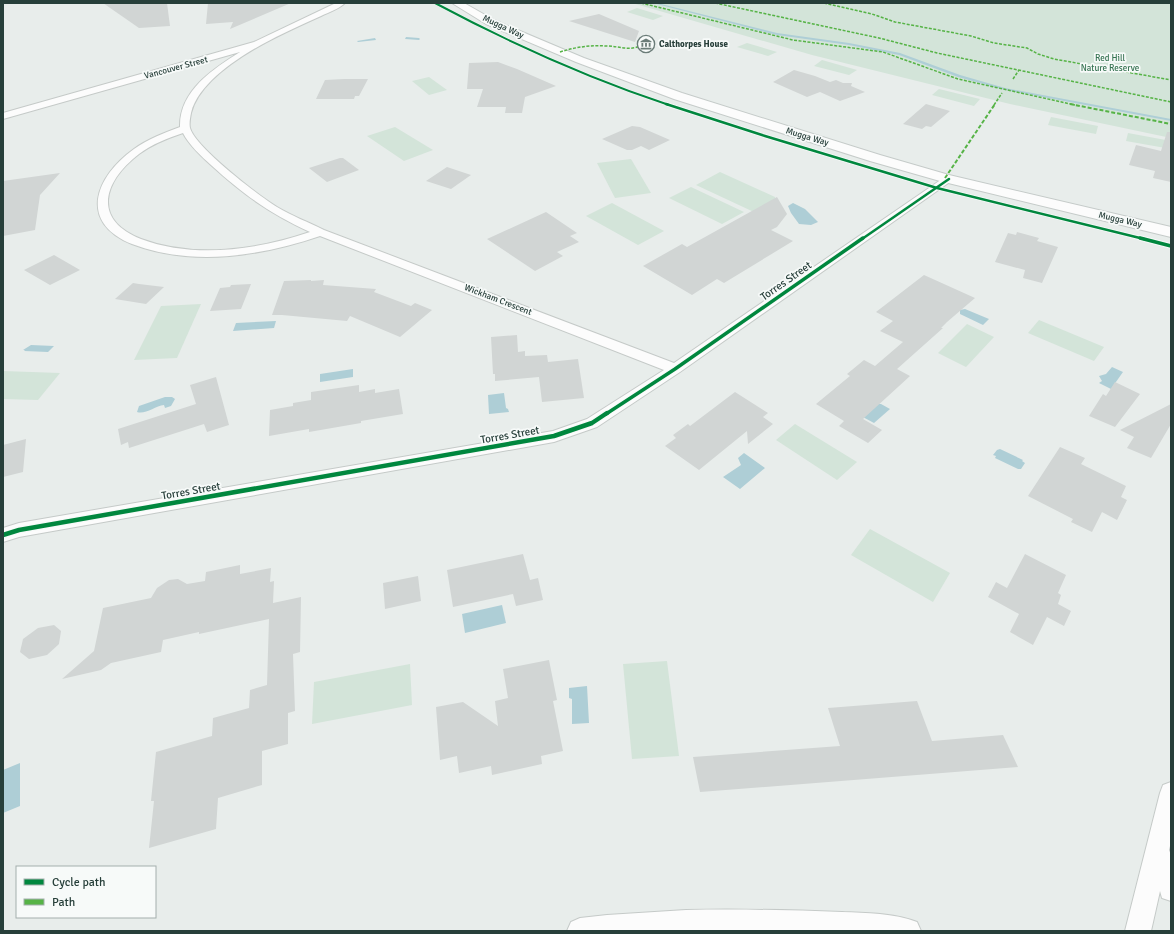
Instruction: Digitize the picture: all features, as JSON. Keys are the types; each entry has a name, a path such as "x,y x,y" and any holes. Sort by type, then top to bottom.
{"main road":[{"name":"Mugga Way","path":"457,3 490,22 580,60 678,96 875,158 949,179 1171,232"}],"street":[{"name":"Vancouver Street","path":"3,116 257,44 342,3"},
{"path":"257,44 218,70 204,83 192,98 186,114 185,129 158,138 136,152 117,168 108,184 102,200 104,215 112,227 134,240 169,250 208,254 250,251 289,244 320,232"},
{"path":"184,65 204,64 215,66 218,70"},
{"name":"Wickham Crescent","path":"185,129 194,143 206,155 272,210 320,232 675,369"},
{"name":"Torres Street","path":"3,535 19,530 554,436 592,423 675,369 949,179"},
{"path":"1138,931 1171,793"},
{"path":"1157,848 1171,889"},
{"path":"580,931 680,922 725,921 828,924 908,931"}],"green space":[{"name":"Red Hill Nature Reserve","path":"632,3 1171,3 1171,138 1010,104 812,55"},
{"path":"637,8 663,16 653,20 627,12"},
{"path":"747,43 777,52 768,56 737,47"},
{"path":"822,60 857,70 849,75 814,66"},
{"path":"429,77 447,90 429,95 412,81"},
{"path":"939,89 980,99 974,106 932,95"},
{"path":"1051,117 1098,126 1096,134 1048,125"},
{"path":"395,127 433,150 404,161 367,136"},
{"path":"1128,133 1171,141 1171,149 1126,141"},
{"path":"631,159 651,193 615,198 597,163"},
{"path":"720,172 775,197 776,201 756,213 696,185"},
{"path":"691,187 744,212 722,224 669,198"},
{"path":"612,203 664,231 638,245 586,216"},
{"path":"201,304 177,358 134,360 161,306"},
{"path":"1039,320 1104,347 1094,361 1028,333"},
{"path":"967,324 994,337 966,367 938,353"},
{"path":"3,371 60,373 38,400 3,399"},
{"path":"795,424 857,462 837,480 776,440"},
{"path":"870,529 950,573 933,602 851,555"},
{"path":"667,661 679,756 632,759 623,664"},
{"path":"410,664 412,705 312,724 314,682"}],"water":[{"path":"793,203 805,209 818,222 811,225 799,224 788,206"},
{"path":"965,309 989,319 983,325 960,314 960,310"},
{"path":"276,321 274,328 233,331 236,323"},
{"path":"31,345 54,346 48,352 23,350"},
{"path":"1112,367 1123,372 1111,389 1099,383 1102,381 1099,376 1106,374"},
{"path":"353,369 353,377 320,382 320,374"},
{"path":"504,393 506,408 509,412 489,414 488,395"},
{"path":"165,397 172,397 175,399 171,406 165,408 164,405 140,413 137,412 139,406"},
{"path":"876,404 881,404 890,409 874,423 861,416"},
{"path":"1000,449 1023,460 1022,461 1025,463 1021,469 995,458 996,456 993,455"},
{"path":"744,453 765,468 740,489 723,477 741,465 738,458"},
{"path":"502,605 506,623 465,633 462,614"},
{"path":"587,686 589,723 572,724 572,699 569,698 569,688"},
{"path":"20,763 20,806 3,813 3,770"}],"building":[{"path":"103,3 167,3 170,26 139,28"},
{"path":"208,3 291,3 230,29 233,22 206,24"},
{"path":"599,14 639,31 635,42 569,21"},
{"path":"498,62 556,86 525,97 522,113 505,113 506,107 477,107 483,89 467,89 469,63"},
{"path":"794,70 830,82 836,80 843,83 852,83 851,86 865,92 840,101 820,92 807,97 773,82"},
{"path":"368,79 359,96 355,96 354,99 316,99 325,80"},
{"path":"926,104 950,111 931,127 926,126 922,129 903,124"},
{"path":"632,126 640,127 670,140 649,150 641,146 632,150 627,150 602,139"},
{"path":"1167,132 1171,132 1171,182 1153,178 1155,171 1129,165 1136,145 1161,151"},
{"path":"343,158 359,170 327,182 309,168"},
{"path":"447,167 471,175 451,189 426,181"},
{"path":"60,173 40,195 35,230 3,236 3,181"},
{"path":"777,197 787,214 777,227 771,230 793,241 724,283 717,279 692,295 643,266 682,244 687,247"},
{"path":"546,212 577,233 570,236 579,242 557,252 563,256 535,271 487,239"},
{"path":"1017,232 1039,238 1037,241 1058,247 1042,283 1023,278 1025,270 995,262 1008,233 1016,235"},
{"path":"54,255 80,270 50,285 24,270"},
{"path":"924,275 975,298 897,369 910,376 863,419 882,430 868,443 839,426 844,421 816,404 850,376 847,374 864,360 875,366 903,342 880,331 893,321 876,312"},
{"path":"324,280 323,285 376,289 374,292 411,306 415,303 432,310 400,337 350,316 347,321 272,315 284,281"},
{"path":"133,283 164,287 146,304 115,299"},
{"path":"251,284 241,309 210,311 220,288 230,287 231,285"},
{"path":"517,335 518,352 525,351 525,356 547,355 548,362 578,359 584,398 542,402 539,377 495,381 495,374 493,374 491,337"},
{"path":"216,377 229,425 207,432 204,424 129,448 128,442 121,445 118,429 196,404 190,385"},
{"path":"1115,382 1140,394 1115,427 1089,416 1103,394 1106,396"},
{"path":"359,385 359,392 375,389 375,393 399,389 403,414 309,432 309,429 269,436 270,410 293,406 293,403 311,400 311,392"},
{"path":"735,392 768,413 763,417 773,424 748,444 747,431 699,470 665,446 676,438 673,435 688,424 690,426"},
{"path":"1171,404 1171,424 1151,458 1127,448 1134,437 1120,430"},
{"path":"26,439 23,472 3,477 3,445"},
{"path":"1060,447 1085,458 1081,464 1126,486 1121,497 1127,500 1117,520 1102,512 1092,532 1071,522 1073,519 1028,496"},
{"path":"523,554 530,580 538,578 543,600 516,606 513,594 453,607 447,570"},
{"path":"1025,554 1066,575 1058,593 1061,595 1058,604 1071,611 1064,626 1047,617 1033,645 1010,632 1019,614 988,597 996,582 1007,588"},
{"path":"240,565 240,574 271,568 270,582 274,581 273,603 301,597 300,652 293,654 295,711 288,713 288,744 262,751 262,785 218,798 216,829 149,848 154,801 151,801 156,752 212,736 213,718 249,708 250,690 267,685 269,619 163,640 161,652 111,663 101,670 62,679 94,651 103,608 151,598 157,588 169,580 178,579 187,584 205,581 206,572"},
{"path":"418,576 421,601 385,609 383,583"},
{"path":"54,625 61,631 59,644 47,655 29,659 20,652 23,639 38,628"},
{"path":"549,660 557,700 553,701 563,751 541,756 542,764 492,775 491,766 459,773 457,756 440,760 436,707 463,702 498,726 495,701 508,698 503,669"},
{"path":"917,701 932,741 1003,735 1018,767 700,792 693,757 840,746 828,708"}],"waterway":[{"path":"654,3 777,34 849,44 900,54 959,76 1005,89 1171,120"},
{"path":"406,38 419,39"},
{"path":"358,41 375,39"}],"marked path":[{"path":"641,3 793,40 883,52 958,79 1004,90 1171,124"},
{"path":"715,3 879,38 937,53 1171,102"},
{"path":"824,3 872,14 895,22 971,36 994,43 1027,48 1038,54 1054,59 1171,80"},
{"path":"560,52 586,46 613,46 626,49 640,46"},
{"path":"1013,79 1019,70"},
{"path":"945,178 1002,93"}],"cycle path":[{"path":"435,3 476,25 566,67 640,95 765,136 937,188 1171,246"},
{"path":"3,535 19,530 554,436 592,423 675,369 949,179"}],"place":[{"name":"Calthorpes House","path":"646,44"}]}
